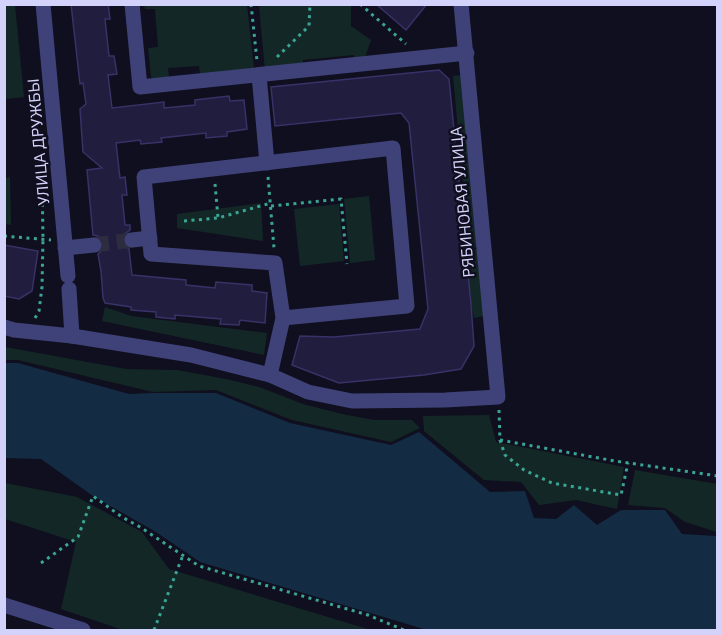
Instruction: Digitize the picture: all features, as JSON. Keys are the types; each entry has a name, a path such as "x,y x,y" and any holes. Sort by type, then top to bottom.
{"street":[{"name":"УЛИЦА ДРУЖБЫ","path":"43,4 72,336"},
{"path":"132,4 140,87 466,53"},
{"name":"РЯБИНОВАЯ УЛИЦА","path":"461,4 498,397"},
{"path":"259,75 267,163"},
{"path":"270,375 284,318 275,263 151,254 144,177 393,148 407,306 284,318"},
{"path":"132,240 150,238"},
{"path":"65,245 94,245"},
{"path":"4,327 191,355 270,375 308,393 352,401 498,397"},
{"path":"4,605 83,630"}],"path":[{"path":"251,4 259,75"},
{"path":"259,75 309,26 310,4"},
{"path":"360,4 405,45 416,43"},
{"path":"267,163 275,263"},
{"path":"214,169 218,218"},
{"path":"32,323 39,311 44,239 42,173"},
{"path":"184,221 218,218 271,205 341,199 347,264"},
{"path":"4,236 44,239 65,245"},
{"path":"498,397 500,440 505,455 524,470 552,483 621,495 628,463"},
{"path":"500,440 717,476"},
{"path":"41,563 78,537 93,496 199,566 368,615 405,630"},
{"path":"154,630 183,555"}],"green space":[{"path":"5,4 15,5 24,97 5,99"},
{"path":"144,5 247,5 254,68 200,74 199,66 168,68 169,77 154,79 151,77 148,48 158,47 155,9 145,9"},
{"path":"259,5 351,5 351,26 371,40 364,60 355,61 354,55 303,60 303,65 265,71"},
{"path":"465,75 480,247 469,248 453,76"},
{"path":"10,177 11,225 4,224 5,178"},
{"path":"369,196 375,260 350,263 344,199"},
{"path":"261,203 263,241 177,228 177,214"},
{"path":"339,204 344,261 300,266 294,209"},
{"path":"477,249 484,316 474,318 467,250"},
{"path":"105,307 131,316 267,333 264,355 102,321"},
{"path":"5,347 126,369 177,370 226,379 259,387 303,404 342,414 374,420 412,420 420,428 391,442 292,420 216,390 153,392 18,360 5,360"},
{"path":"489,415 496,442 624,467 617,509 576,500 539,505 521,482 484,480 424,431 423,416"},
{"path":"635,470 717,484 717,532 685,522 665,508 628,505"},
{"path":"5,483 77,497 142,532 169,569 371,630 123,630 61,609 76,542 5,519"}],"water":[{"path":"5,363 18,363 129,394 216,393 290,423 391,445 419,432 490,492 525,491 534,518 556,519 574,505 597,525 621,510 665,510 682,534 717,536 717,630 427,630 200,562 156,532 93,496 41,459 5,458"}],"building":[{"path":"71,4 108,4 110,19 105,19 109,56 114,56 117,74 108,75 112,108 164,102 164,108 195,105 195,100 229,96 230,101 244,100 247,129 227,132 227,136 206,138 206,133 161,138 162,142 141,144 140,140 116,143 120,178 125,177 127,195 122,195 125,225 130,225 130,230 122,240 129,249 132,275 186,280 186,285 215,288 216,282 252,285 252,291 267,293 265,323 240,320 239,325 220,324 221,319 175,315 175,319 156,317 156,312 131,310 131,307 105,303 98,254 103,249 104,243 98,236 93,235 87,170 102,168 83,152 80,109 86,104 83,83 80,84"},
{"path":"376,4 427,4 406,30"},
{"path":"439,70 449,79 474,346 461,369 424,375 339,383 292,365 300,336 334,337 420,329 428,309 409,123 401,113 275,126 271,87"},
{"path":"4,245 38,251 32,291 19,299 4,296"}],"tunnel":[{"path":"94,245 132,240"}]}
